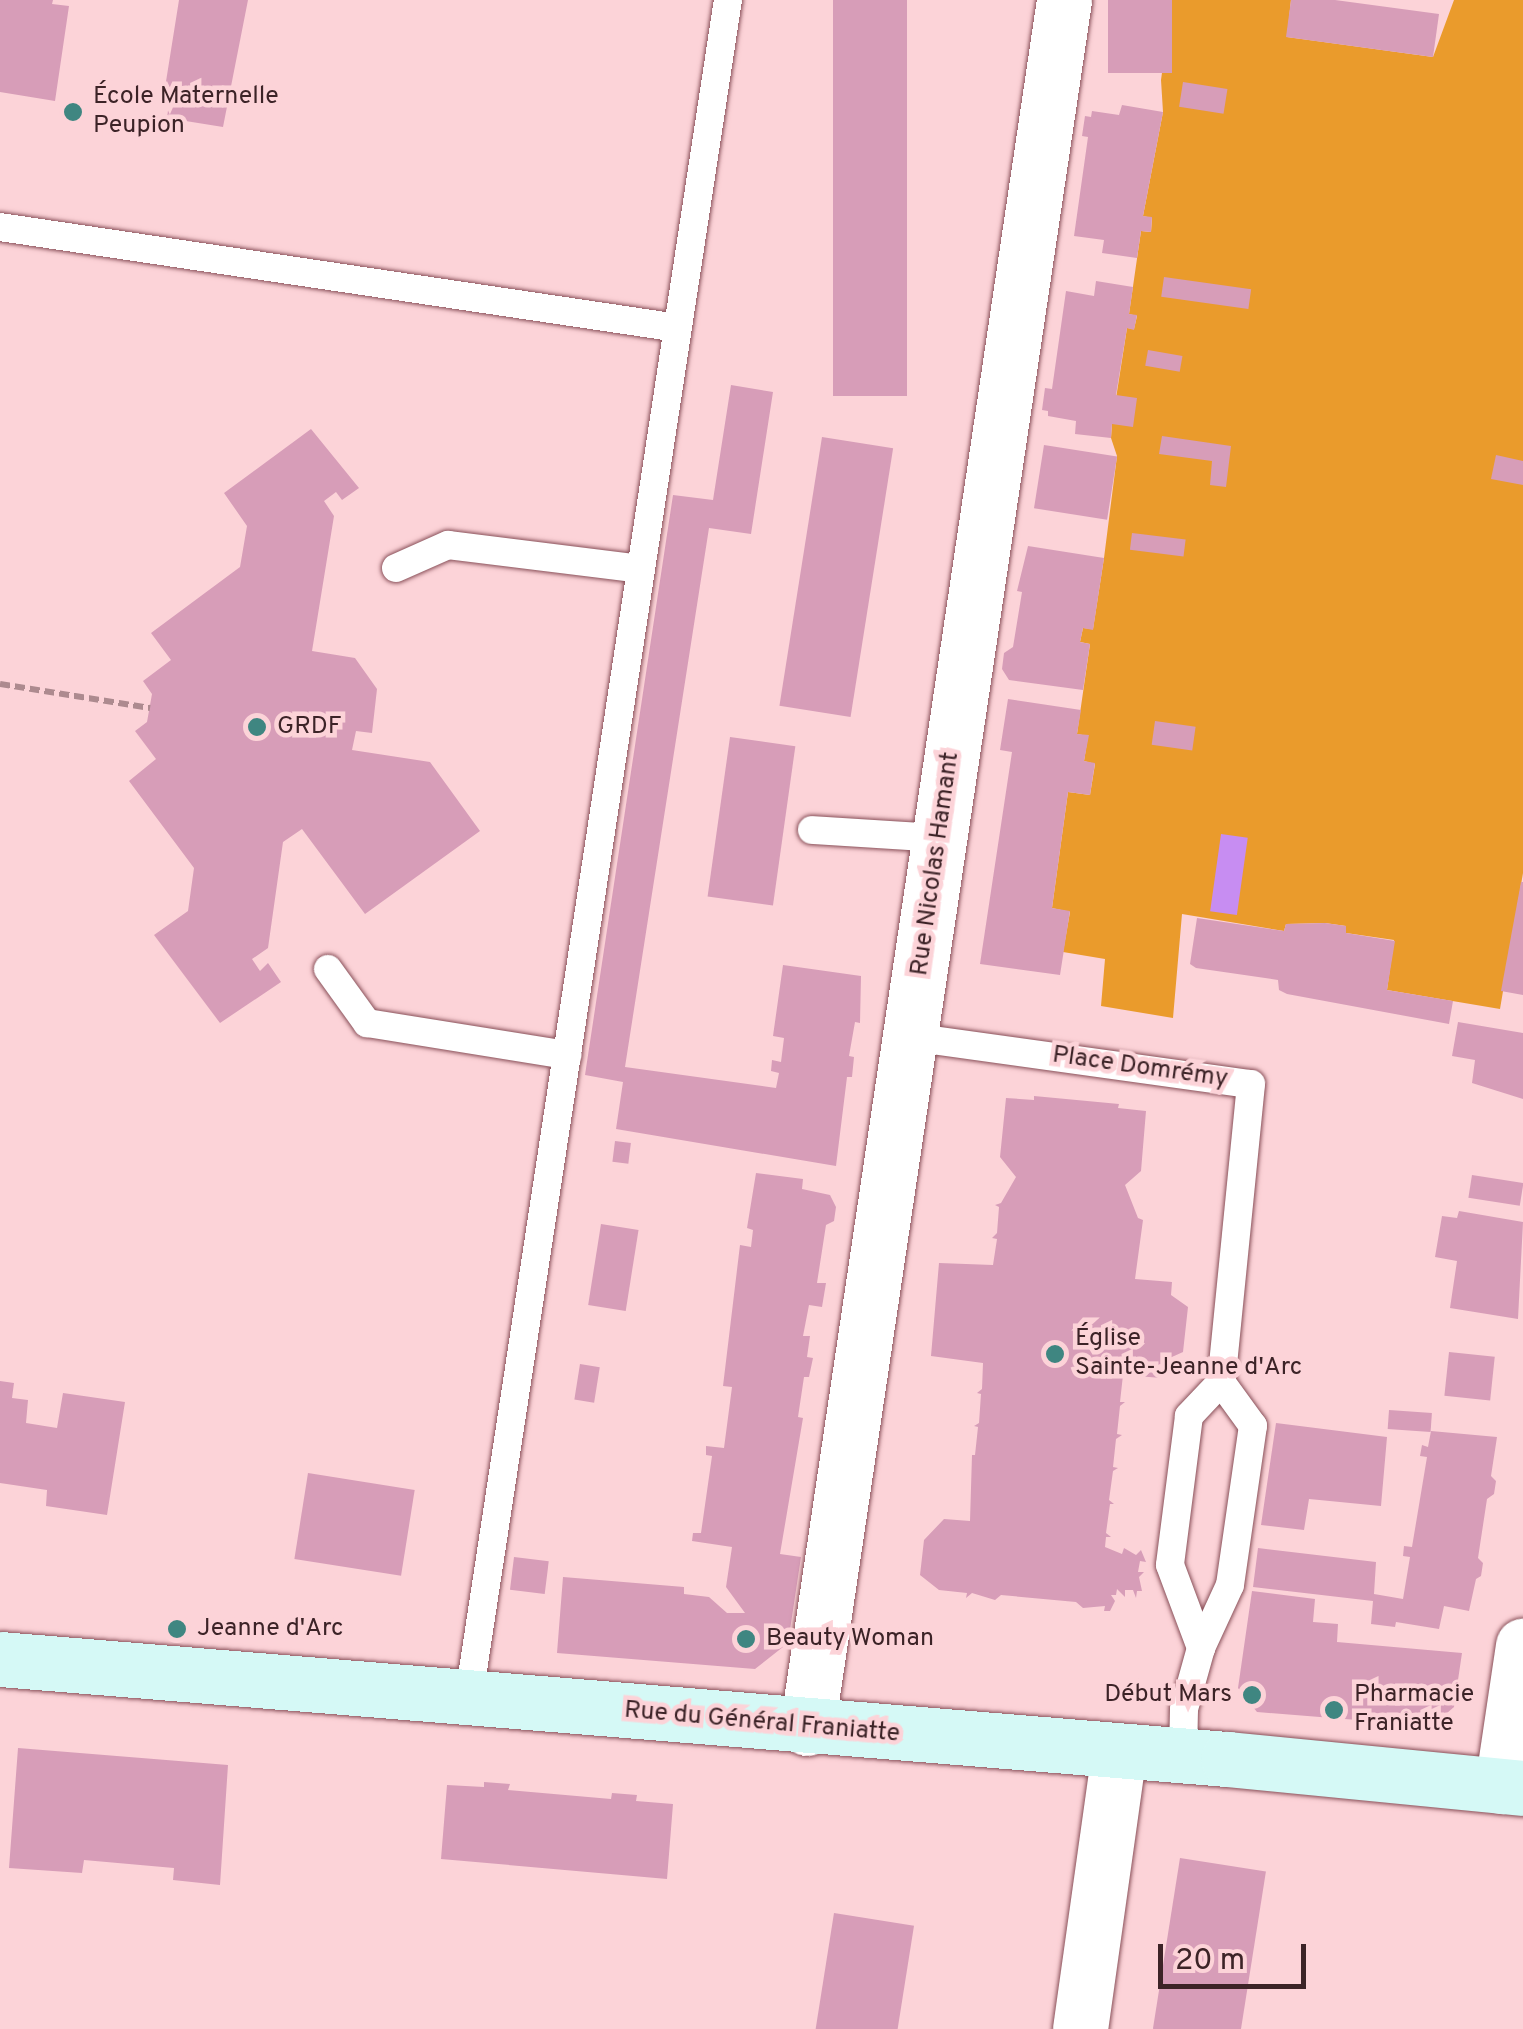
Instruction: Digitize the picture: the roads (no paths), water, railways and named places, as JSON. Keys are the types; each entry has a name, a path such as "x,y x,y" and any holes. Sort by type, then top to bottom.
{"main road":[{"name":"Rue du Général Franiatte","path":"0,1659 1183,1756 1513,1787"}],"street":[{"name":"Rue Nicolas Hamant","path":"808,1728 1064,0"},
{"path":"1513,1787 1523,1646"},
{"path":"1080,2029 1119,1752"}],"lane":[{"path":"470,1696 728,0"},
{"path":"0,228 678,328"},
{"path":"396,568 448,545 642,569"},
{"path":"812,830 940,838"},
{"path":"328,969 366,1024 568,1054"},
{"name":"Place Domrémy","path":"911,1037 1251,1084 1221,1382"},
{"path":"1183,1756 1184,1709 1201,1648 1230,1585 1253,1426 1221,1382 1189,1416 1170,1565 1201,1648"}],"place":[{"name":"École Maternelle Peupion","path":"73,112"},
{"name":"GRDF","path":"257,727"},
{"name":"Église Sainte-Jeanne d'Arc","path":"1055,1354"},
{"name":"Jeanne d'Arc","path":"177,1629"},
{"name":"Beauty Woman","path":"746,1639"},
{"name":"Début Mars","path":"1252,1695"},
{"name":"Pharmacie Franiatte","path":"1334,1710"}]}
